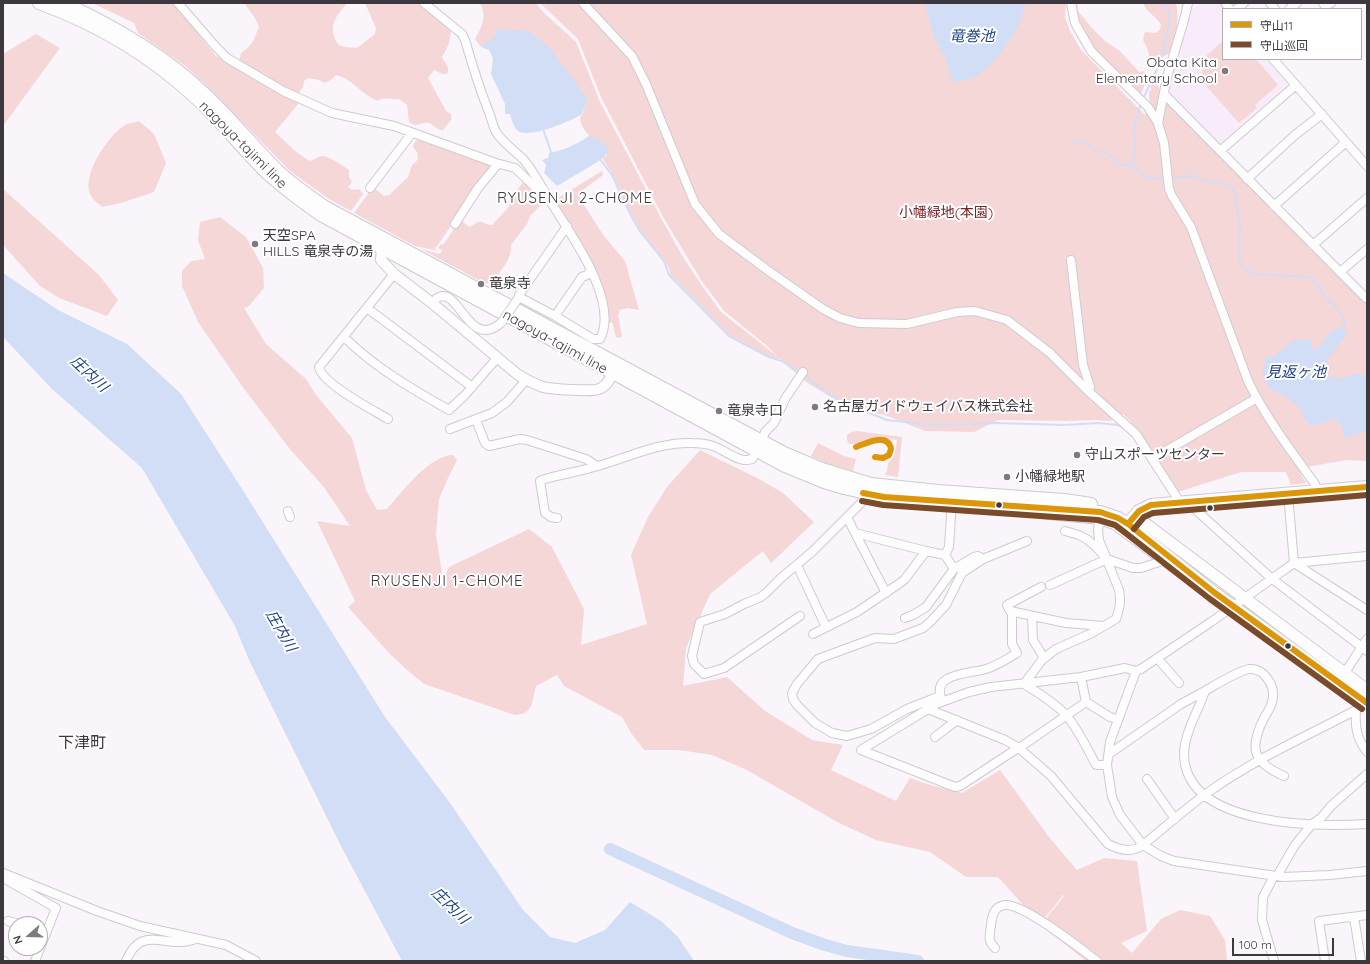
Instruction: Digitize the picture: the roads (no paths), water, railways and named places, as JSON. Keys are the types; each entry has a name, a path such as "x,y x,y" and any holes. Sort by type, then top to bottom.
{"main road":[{"name":"nagoya-tajimi line","path":"39,3 91,25 147,58 197,99 259,164 293,195 321,214 536,330 614,368"},
{"name":"nagoya-tajimi line","path":"64,3 94,17 163,59 179,71 221,110 280,173 325,207 614,368 760,446 785,466 824,482 865,491 884,497 1100,512 1118,518 1132,520"},
{"path":"1132,520 1139,511 1151,505 1367,487"},
{"name":"nagoya-tajimi line","path":"865,491 931,490 1064,500 1095,504 1132,520"},
{"path":"1132,520 1243,598 1367,690"},
{"path":"1132,520 1148,538 1232,607 1366,702"}],"street":[{"path":"178,3 227,58 283,91 332,113 394,126 498,164 515,168 536,188 544,190"},
{"path":"424,3 462,34 481,92 497,132 508,146 524,160 567,226 591,270 600,293 603,309 603,332 600,339 593,339 555,316 518,299"},
{"path":"583,3 632,56 646,84 695,204 719,234 770,272 824,309 840,318 859,322 896,324 927,320 957,312 975,311 1007,320 1050,353 1087,390 1136,434 1176,496 1178,503"},
{"path":"1071,3 1075,23 1091,51 1148,107 1158,123 1164,143 1168,183 1172,196 1191,227 1248,381 1257,398 1314,484 1316,491"},
{"path":"1158,123 1167,77 1188,3"},
{"path":"1274,60 1346,142 1366,162"},
{"path":"1220,151 1296,85"},
{"path":"1164,94 1367,298"},
{"path":"1247,179 1295,135 1322,114"},
{"path":"370,188 412,133"},
{"path":"1274,206 1346,142"},
{"path":"455,224 478,188 498,164"},
{"path":"1313,245 1367,198"},
{"path":"432,303 438,297 443,296 450,298 476,327 483,330 491,329 497,326 502,322 567,226"},
{"path":"382,247 381,260 394,274 526,380 542,387 555,389 599,390 605,385 614,368"},
{"path":"1340,272 1367,249"},
{"path":"1071,260 1083,365 1090,387"},
{"path":"555,316 582,277 587,275 591,270"},
{"path":"388,419 346,394 327,380 320,371 319,367 394,274"},
{"path":"367,308 472,387"},
{"path":"344,337 368,360 448,410 472,387 497,358"},
{"path":"557,518 551,517 545,513 540,481 549,477 597,466 642,451 674,444 693,443 711,445 747,461 752,459 760,446 765,432 774,423 785,399 803,372"},
{"path":"450,429 492,413 508,402 526,380"},
{"path":"1152,459 1257,398"},
{"path":"476,420 485,443 489,446 520,439 527,440 586,459 597,466"},
{"path":"800,616 724,668 704,674 694,664 692,656 700,622 725,614 761,597 813,551 846,518 865,491"},
{"path":"1288,494 1294,563"},
{"path":"945,555 949,547 952,501"},
{"path":"1195,502 1197,511 1271,578 1364,649"},
{"path":"1038,507 1039,514 1100,520 1114,526 1162,561 1232,607"},
{"path":"846,518 886,593"},
{"path":"1024,684 1044,658 1056,649 1090,634 1116,619 1120,606 1119,590 1098,533 1100,520"},
{"path":"1065,531 1079,535 1088,540 1098,548 1107,559 1133,568 1141,568 1162,561"},
{"path":"855,533 945,555 954,569"},
{"path":"1027,541 983,559 962,573 946,605 927,626 894,639 875,638 818,659 797,684 792,693 793,699 797,705 815,723 832,733 847,736 871,729 907,709 969,692 1081,677 1125,668 1136,671"},
{"path":"813,634 826,626 857,612 886,593 905,579 926,551"},
{"path":"905,618 926,607 954,569 974,557 978,556 983,559"},
{"path":"1367,556 1294,563 1232,607 1136,671 1110,742 1107,765 1112,797 1120,815 1143,845 1161,856 1174,861 1276,876 1330,875 1367,871"},
{"path":"1050,585 1107,559"},
{"path":"1294,563 1367,610"},
{"path":"797,565 826,626"},
{"path":"1040,587 1007,605 1010,611 1066,623 1104,626"},
{"path":"941,699 939,691 940,686 947,679 987,669 1017,653 1012,644 1012,611"},
{"path":"1032,616 1033,640 1044,658"},
{"path":"1344,674 1364,649 1367,639"},
{"path":"1157,658 1179,683"},
{"path":"1109,754 1181,704 1227,679 1249,669 1255,669 1262,672 1267,677 1273,694 1272,703 1258,731 1255,742 1257,756 1271,770 1284,776"},
{"path":"1081,677 1086,702 1110,717 1118,720"},
{"path":"1024,684 1044,696 1066,716 1079,733 1096,765 1107,765"},
{"path":"1205,691 1184,747 1185,765 1190,777 1205,795 1234,812 1255,818 1312,824 1367,824"},
{"path":"941,699 928,709 861,750 955,787 960,786 1086,702"},
{"path":"928,709 1005,740 1018,748 1051,776 1108,844 1116,848 1129,850 1143,845 1205,795 1260,760 1356,710 1366,702"},
{"path":"1356,710 1355,727 1360,742 1367,752"},
{"path":"935,737 957,720"},
{"path":"1274,961 1262,920 1263,897 1295,845 1312,824 1321,818 1331,806 1367,774"},
{"path":"1147,779 1175,819"},
{"path":"3,873 97,911 140,926 195,940 226,945 256,961"},
{"path":"3,878 56,908 48,922"},
{"path":"994,948 990,944 989,940 995,910 998,907 1006,905 1014,907 1041,920 1097,961"},
{"path":"1326,961 1319,921 1367,915"},
{"path":"1354,917 1361,961"},
{"path":"126,961 135,945 143,941 151,940 181,942 195,940"}],"water":[{"name":"竜巻池","path":"925,3 1026,3 1018,27 999,56 983,72 974,78 952,82 946,59 933,35"},
{"path":"499,29 529,31 552,50 588,100 581,115 559,125 532,133 524,133 516,129 510,114 505,114 505,104 491,74 493,58 489,50 481,47 484,42 490,42"},
{"path":"589,136 604,143 609,152 599,161 557,186 544,173 546,165 542,160 548,158 549,153 570,147"},
{"name":"庄内川","path":"3,273 58,310 127,344 181,394 385,717 450,803 523,910 550,937 575,943 605,930 630,902 661,921 678,937 694,961 402,961 341,846 249,660 235,626 142,468 52,389 3,337"},
{"name":"見返ヶ池","path":"1340,326 1348,334 1328,359 1322,369 1323,372 1334,378 1340,377 1342,379 1351,374 1367,375 1367,432 1362,432 1345,438 1338,421 1334,419 1316,425 1307,423 1298,406 1285,396 1270,388 1263,375 1263,368 1266,362 1264,359 1270,355 1272,357 1274,356 1293,340 1312,340 1311,345 1314,350 1321,346 1327,335"}],"waterway":[{"path":"1143,99 1160,63 1169,27 1169,12 1161,3"},
{"path":"1133,166 1135,147 1134,128 1141,103"},
{"path":"543,129 552,155"},
{"path":"1074,143 1080,141 1088,144 1096,150 1104,151 1123,165 1133,166 1143,175 1156,178 1165,178"},
{"path":"599,158 612,175 639,230 664,261 669,275 729,336 769,357 782,361 799,373"},
{"path":"1170,178 1190,176 1205,181 1228,184 1235,193 1240,227 1239,257 1241,264 1254,274 1310,277 1323,294 1339,310 1344,320 1342,330"},
{"path":"804,376 839,401 887,420 945,425 997,423 1064,425 1098,423 1118,425 1121,427"},
{"path":"610,849 792,933 847,951 918,961"}],"place":[{"name":"Obata Kita Elementary School","path":"1225,71"},
{"name":"天空SPA HILLS 竜泉寺の湯","path":"255,244"},
{"name":"竜泉寺","path":"481,284"},
{"name":"名古屋ガイドウェイバス株式会社","path":"815,407"},
{"name":"竜泉寺口","path":"719,411"},
{"name":"守山スポーツセンター","path":"1077,455"},
{"name":"小幡緑地駅","path":"1007,477"}],"district":[{"name":"RYUSENJI 2-CHOME","path":"575,198"},
{"name":"RYUSENJI 1-CHOME","path":"447,581"},
{"name":"下津町","path":"82,743"}],"park label":[{"name":"小幡緑地(本園)","path":"946,213"}]}
